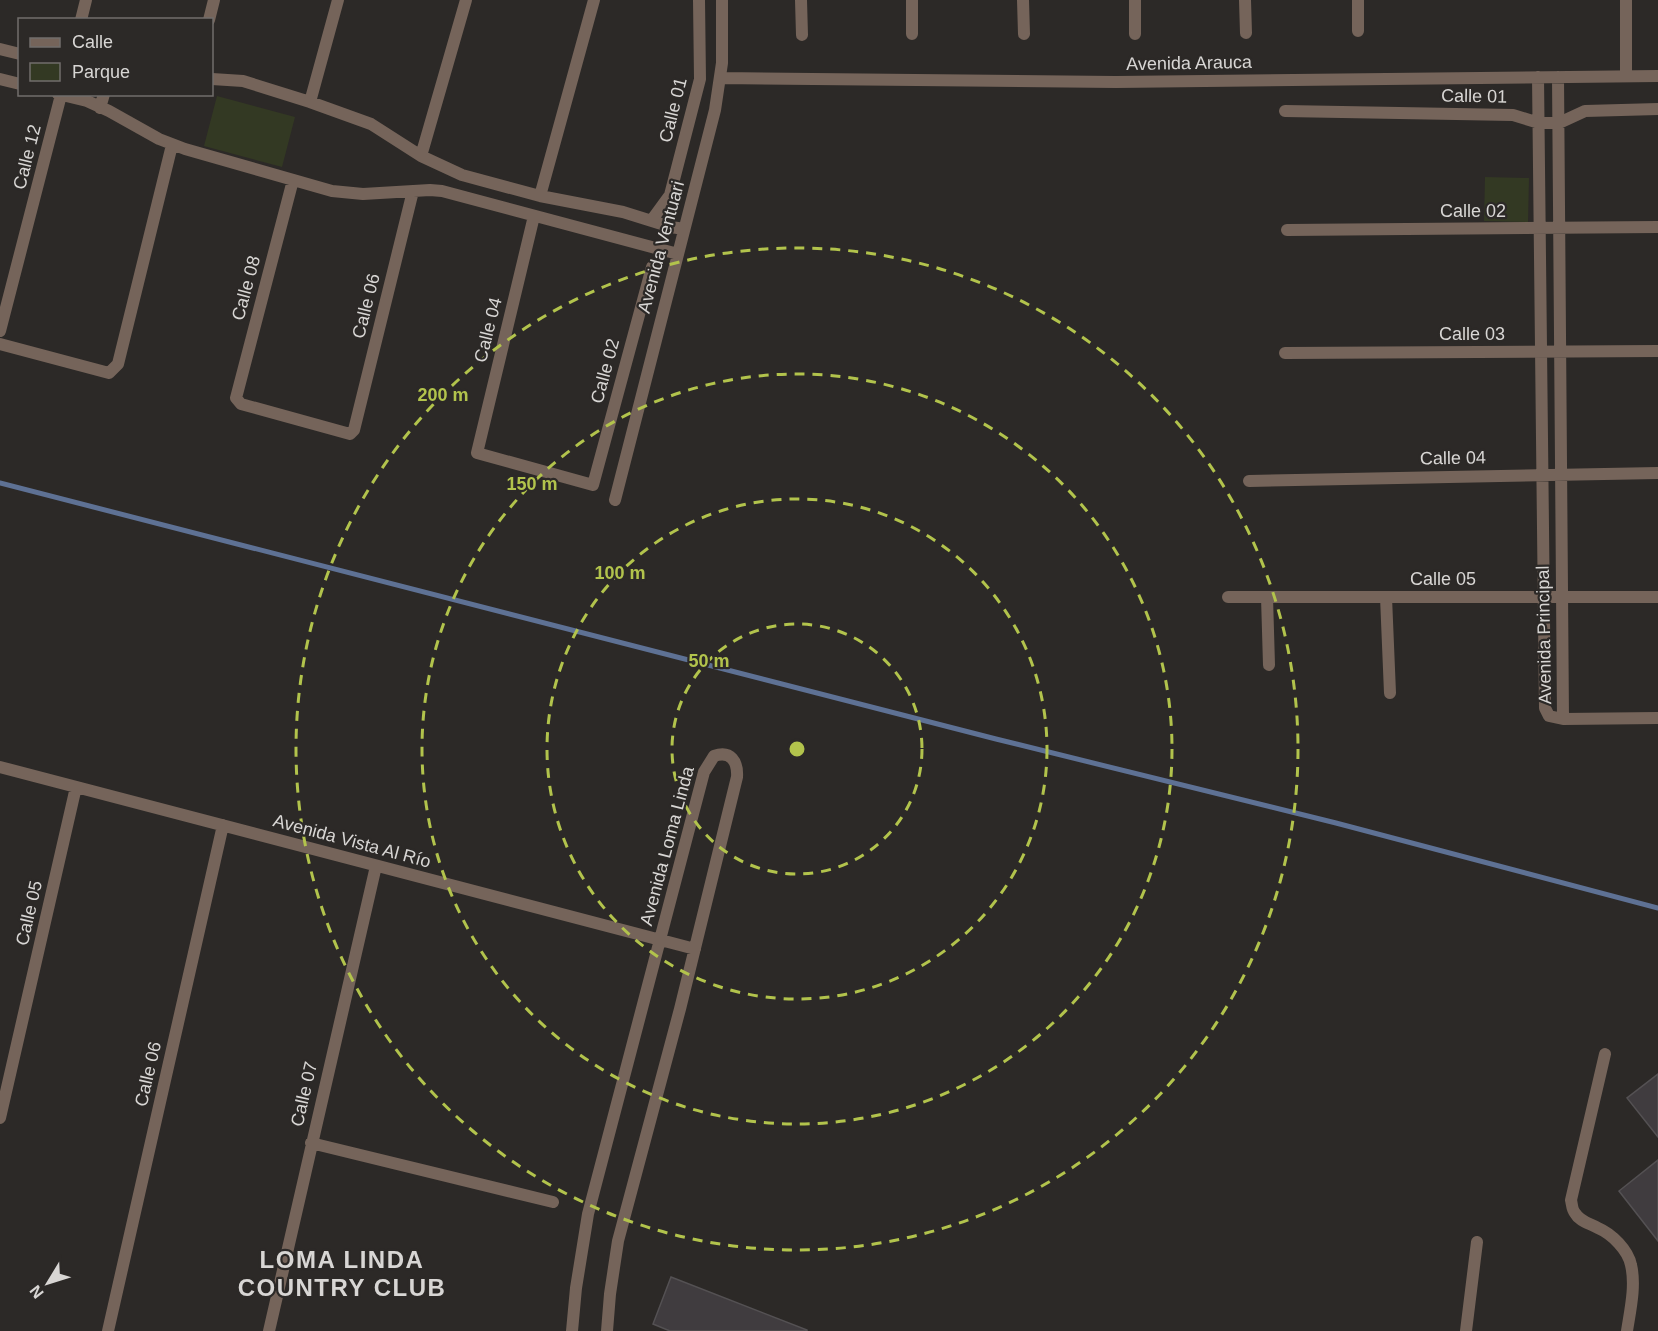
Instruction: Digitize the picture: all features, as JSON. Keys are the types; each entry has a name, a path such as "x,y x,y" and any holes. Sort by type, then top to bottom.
{"street":[{"path":"82,18 86,0"},
{"path":"209,18 214,0"},
{"path":"310,102 338,0"},
{"path":"421,156 466,0"},
{"path":"540,196 594,0"},
{"name":"Calle 01","path":"651,221 670,195 700,79 699,0"},
{"name":"Avenida Ventuari","path":"615,500 716,110 720,78 722,0"},
{"path":"801,0 802,35"},
{"path":"912,0 912,34"},
{"path":"1023,0 1024,34"},
{"path":"1135,0 1135,34"},
{"path":"1245,0 1246,33"},
{"path":"1358,0 1358,31"},
{"path":"1626,0 1626,76"},
{"path":"0,49 18,54"},
{"name":"Avenida Arauca","path":"720,78 1116,82 1658,76"},
{"name":"Avenida Principal","path":"1538,77 1545,708 1549,716 1563,719 1558,77"},
{"path":"0,79 18,84"},
{"path":"213,79 243,81 371,124 421,156 462,175 540,196 623,212 684,229"},
{"name":"Calle 12","path":"0,331 59,96"},
{"path":"63,96 87,102 172,145 344,193 430,190 456,194 678,254"},
{"path":"100,108 103,96"},
{"name":"Calle 01","path":"1284,111 1513,115 1539,123 1559,123 1585,111 1658,109"},
{"path":"0,344 109,373 118,364 172,145"},
{"path":"456,194 462,175"},
{"name":"Calle 08","path":"294,180 236,398 241,404 350,434 354,430"},
{"name":"Calle 06","path":"354,430 413,190"},
{"name":"Calle 04","path":"534,216 477,453 593,485"},
{"name":"Calle 02","path":"1287,230 1658,227"},
{"name":"Calle 02","path":"593,485 652,267"},
{"name":"Calle 03","path":"1285,353 1658,351"},
{"name":"Calle 04","path":"1249,481 1658,473"},
{"name":"Calle 05","path":"1228,597 1658,597"},
{"path":"1267,597 1269,665"},
{"path":"1386,597 1390,693"},
{"path":"1563,719 1658,718"},
{"name":"Avenida Loma Linda","path":"572,1331 576,1288 588,1214 706,767 714,756 726,754 736,762 737,777 695,949 618,1241 607,1331"},
{"name":"Avenida Vista Al Río","path":"0,767 695,949"},
{"name":"Calle 05","path":"0,1118 76,787"},
{"name":"Calle 06","path":"108,1331 223,825"},
{"name":"Calle 07","path":"268,1331 376,866"},
{"path":"1605,1054 1571,1200 1574,1213 1583,1222 1599,1228 1610,1236 1627,1255 1631,1265 1632,1279 1627,1331"},
{"path":"311,1143 554,1202"},
{"path":"1466,1331 1477,1242"}],"green space":[{"path":"217,96 295,117 282,167 204,146"},
{"path":"1485,177 1529,178 1528,222 1484,221"}],"building":[{"path":"1658,1074 1658,1137 1627,1098"},
{"path":"1658,1160 1658,1241 1619,1191"},
{"path":"671,1277 807,1331 670,1331 653,1324"}],"waterway":[{"path":"0,483 996,739 1336,823 1658,908"}],"district":[{"name":"LOMA LINDA COUNTRY CLUB","path":"342,1273"}]}
